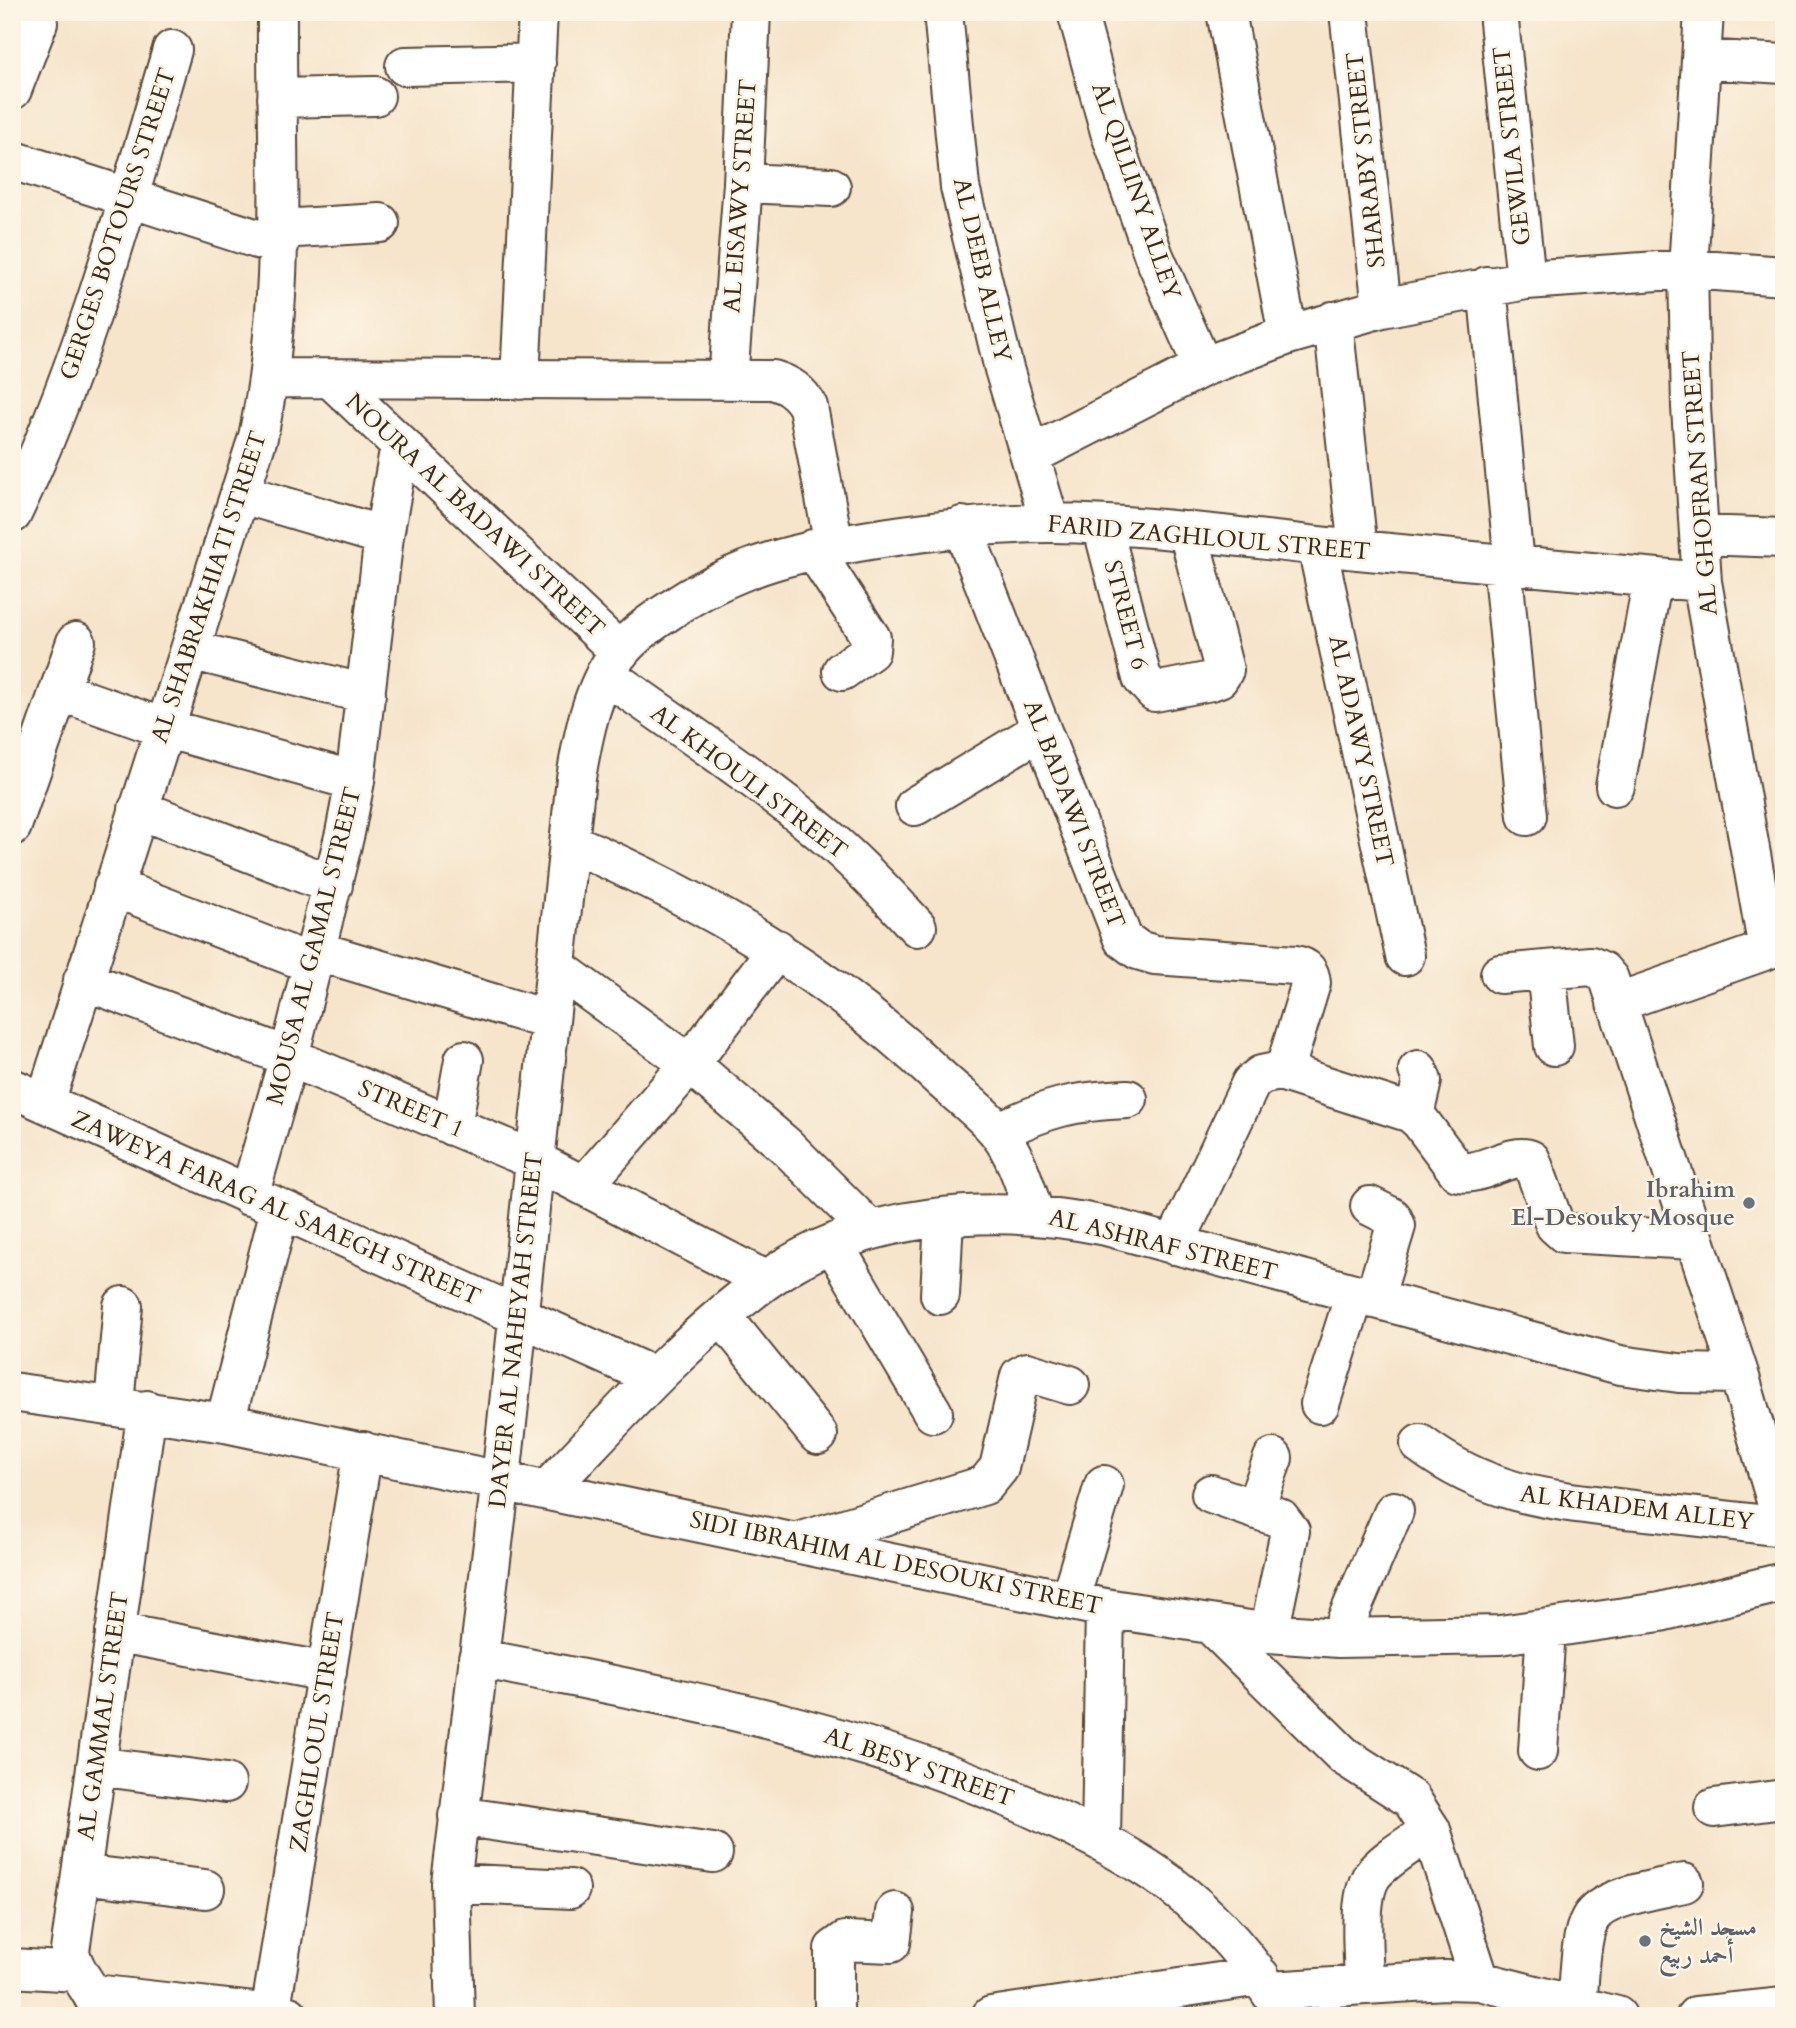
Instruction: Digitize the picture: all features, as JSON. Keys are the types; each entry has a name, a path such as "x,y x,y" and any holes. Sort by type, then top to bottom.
{"street":[{"name":"AL SHABRAKHIATI STREET","path":"29,1096 83,981 242,494 270,378 277,317 280,238 277,12"},
{"path":"520,380 538,12"},
{"name":"AL EISAWY STREET","path":"728,380 743,183 751,12"},
{"name":"AL DEEB ALLEY","path":"943,12 960,187 1004,369 1050,523"},
{"name":"AL QILLINY ALLEY","path":"1077,12 1110,132 1154,256 1203,367"},
{"path":"1226,12 1288,335"},
{"name":"SHARABY STREET","path":"1349,12 1382,308"},
{"name":"GEWILA STREET","path":"1498,12 1526,280"},
{"name":"AL GHOFRAN STREET","path":"1704,12 1688,269 1691,407 1702,582 1776,947"},
{"path":"12,90 38,23"},
{"name":"GERGES BOTOURS STREET","path":"12,514 63,395 93,315 172,50"},
{"path":"1701,59 1784,64"},
{"path":"405,66 536,63"},
{"path":"277,98 376,96"},
{"path":"12,160 129,198 280,238 380,223"},
{"path":"743,183 831,187"},
{"path":"1031,455 1203,367 1288,335 1382,308 1526,280 1688,269 1784,276"},
{"path":"1487,286 1527,816"},
{"path":"1333,321 1358,550"},
{"path":"270,378 773,380 785,383 803,397 808,407 824,547 871,638 870,650 842,671"},
{"name":"NOURA AL BADAWI STREET","path":"331,379 400,445 612,663"},
{"name":"MOUSA AL GAMAL STREET","path":"225,1423 289,1056 333,885 355,781 384,536 400,445"},
{"path":"242,494 384,536"},
{"name":"FARID ZAGHLOUL STREET","path":"612,663 653,622 690,596 729,575 770,559 824,547 962,526 1050,523 1188,531 1317,546 1702,582"},
{"name":"STREET 6","path":"1102,525 1142,678 1155,692 1211,681 1219,678 1224,670 1188,531"},
{"name":"AL BADAWI STREET","path":"962,526 1123,939 1129,946 1155,955 1295,965 1304,967 1310,974 1311,983 1287,1062 1280,1071"},
{"path":"1700,535 1784,538"},
{"name":"AL ADAWY STREET","path":"1317,546 1405,956"},
{"path":"1615,786 1653,578"},
{"path":"12,826 76,642"},
{"path":"190,650 366,694"},
{"name":"DAYER AL NAHEYAH STREET","path":"456,2016 451,1883 501,1479 569,842 583,741 612,663"},
{"name":"AL KHOULI STREET","path":"612,663 824,834 872,878 917,927"},
{"path":"59,691 164,728 355,781"},
{"path":"915,806 1041,730"},
{"path":"138,808 333,885"},
{"path":"569,842 710,908 777,948 893,1034 998,1132 1020,1171 1035,1215"},
{"path":"113,887 315,958 549,1020"},
{"path":"1616,1003 1776,947"},
{"path":"584,1186 690,1064 777,948"},
{"path":"1500,974 1591,966 1602,971 1609,979 1739,1374 1783,1528"},
{"path":"556,967 690,1064 786,1146 870,1230"},
{"path":"1546,970 1553,1046"},
{"name":"STREET 1","path":"83,981 289,1056 534,1160 765,1280"},
{"path":"452,1126 464,1060"},
{"path":"1415,1115 1422,1081 1418,1070"},
{"path":"1174,1245 1251,1083 1261,1075 1280,1071 1415,1115 1458,1172 1467,1174 1521,1158 1531,1160 1555,1225 1564,1233 1694,1240"},
{"name":"ZAWEYA FARAG AL SAAEGH STREET","path":"29,1096 655,1377"},
{"path":"998,1132 1037,1112 1071,1103 1128,1099"},
{"path":"1320,1404 1396,1226 1392,1217 1370,1206"},
{"name":"AL ASHRAF STREET","path":"547,1490 655,1377 765,1280 833,1244 870,1230 944,1218 989,1214 1035,1215 1106,1226 1620,1365 1679,1373 1739,1374"},
{"path":"940,1295 944,1218"},
{"path":"833,1244 933,1413"},
{"name":"AL GAMMAL STREET","path":"90,1994 70,1951 115,1632 131,1407 123,1306"},
{"path":"722,1316 818,1434"},
{"path":"799,1541 985,1485 999,1468 1020,1376 1027,1372 1070,1385"},
{"name":"SIDI IBRAHIM AL DESOUKI STREET","path":"12,1392 131,1407 225,1423 799,1541 1088,1604 1212,1626 1269,1633 1339,1638 1420,1639 1546,1629 1660,1612 1784,1581"},
{"name":"AL KHADEM ALLEY","path":"1420,1444 1446,1464 1476,1479 1539,1499 1783,1528"},
{"name":"ZAGHLOUL STREET","path":"279,2015 327,1672 363,1451"},
{"path":"1255,1508 1273,1458"},
{"path":"1101,1840 1088,1604 1104,1485"},
{"path":"1211,1494 1280,1518 1290,1531 1269,1633"},
{"path":"1339,1638 1394,1511"},
{"path":"1212,1626 1344,1756 1411,1799 1431,1830 1480,1981"},
{"path":"1538,1751 1546,1629"},
{"path":"115,1632 327,1672"},
{"name":"AL BESY STREET","path":"478,1658 780,1721 938,1768 1020,1802 1101,1840 1172,1886 1204,1914 1272,1994"},
{"path":"96,1766 226,1783"},
{"path":"1714,1808 1784,1799"},
{"path":"458,1816 713,1853"},
{"path":"1364,1985 1364,1903 1368,1882 1382,1866 1431,1830"},
{"path":"80,1874 205,1889"},
{"path":"451,1883 570,1889"},
{"path":"1577,2005 1586,1932 1594,1912 1614,1901 1684,1883"},
{"path":"835,2016 834,1949 845,1941 891,1943 895,1912"},
{"path":"12,1968 90,1994 279,2015"},
{"path":"991,2016 1364,1985 1480,1981 1518,2003 1577,2005 1617,2016"},
{"path":"1696,2016 1784,2007"}],"place":[{"name":"Ibrahim El-Desouky Mosque","path":"1749,1203"},
{"name":"مسجد الشيخ أحمد ربيع","path":"1645,1941"}]}
